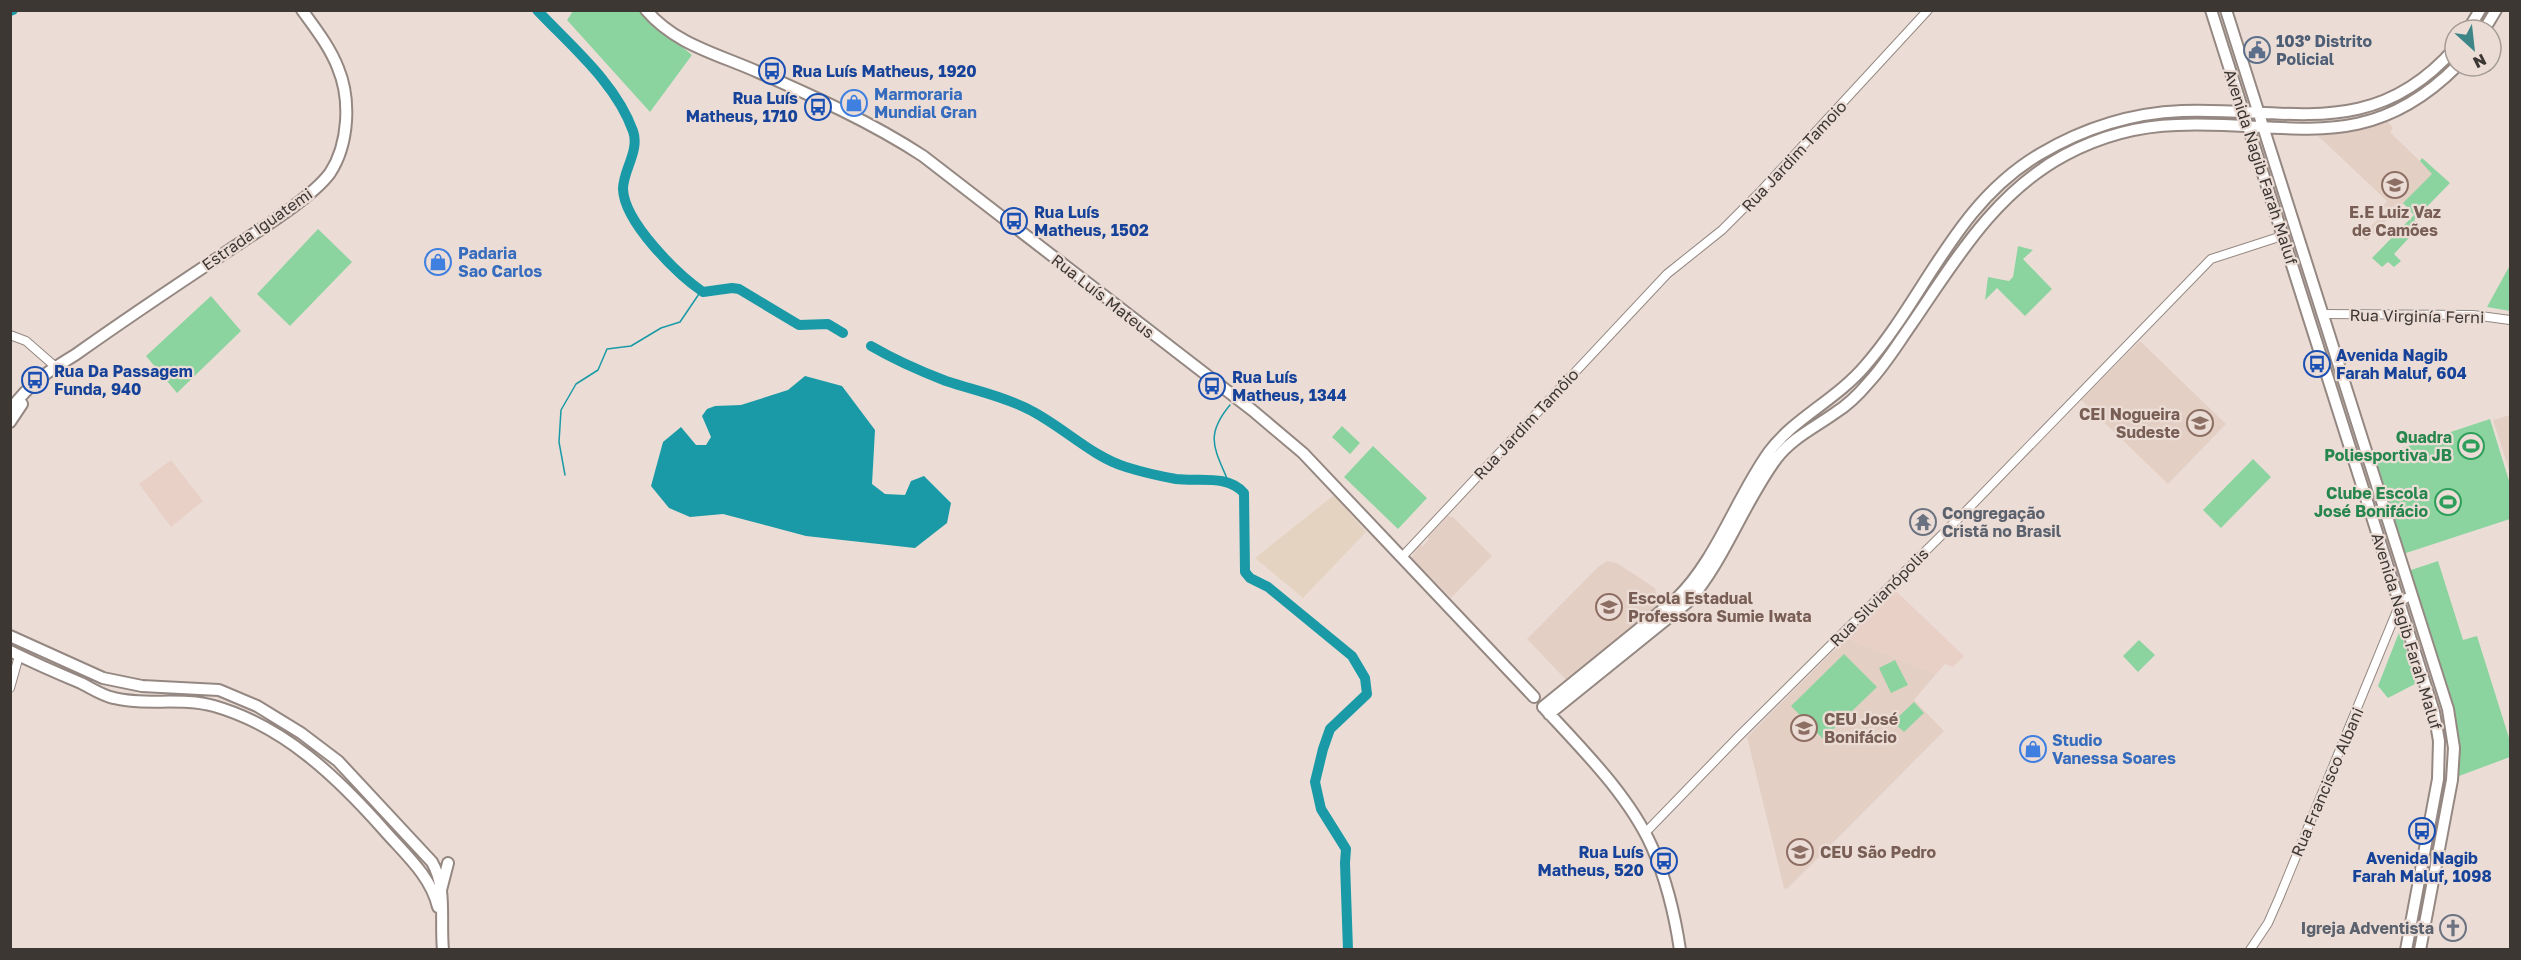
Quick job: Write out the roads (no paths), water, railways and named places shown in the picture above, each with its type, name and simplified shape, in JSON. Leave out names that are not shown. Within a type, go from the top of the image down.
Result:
[{"type":"main road","name":"Estrada Iguatemi","points":[[59,366],[262,228],[318,185],[330,172],[343,142],[346,117],[343,81],[329,50],[302,10]]},
{"type":"main road","name":"Rua Luís Mateus","points":[[646,10],[670,34],[870,123],[923,156],[1289,440],[1507,666],[1604,773],[1645,833],[1660,869],[1680,950]]},
{"type":"main road","name":"Avenida Nagib Farah Maluf","points":[[2211,10],[2434,712],[2438,734],[2438,779],[2406,950]]},
{"type":"main road","name":"Avenida Nagib Farah Maluf","points":[[2226,10],[2447,706],[2454,748],[2452,780],[2420,950]]},
{"type":"main road","points":[[1546,711],[1683,592],[1701,570],[1731,513],[1770,451],[1787,432],[1831,399],[1868,362],[1960,227],[1983,199],[2031,160],[2081,133],[2114,120],[2147,114],[2192,111],[2317,116],[2355,110],[2392,97],[2429,73],[2443,60]]},
{"type":"main road","points":[[1546,711],[1689,601],[1706,579],[1777,458],[1792,441],[1848,403],[1883,365],[1978,229],[1994,210],[2047,166],[2095,142],[2125,132],[2158,126],[2211,125],[2263,129],[2334,129],[2369,121],[2394,112],[2430,90],[2444,78]]},
{"type":"main road","points":[[2329,115],[2328,123],[2334,129]]},
{"type":"main road","points":[[2317,116],[2323,121],[2320,129]]},
{"type":"main road","points":[[2081,133],[2089,135],[2095,142]]},
{"type":"main road","points":[[1983,199],[1994,210]]},
{"type":"main road","points":[[2282,236],[2290,234],[2298,239]]},
{"type":"main road","points":[[2303,298],[2315,311],[2323,314]]},
{"type":"main road","points":[[10,410],[29,387],[59,366]]},
{"type":"main road","points":[[10,422],[22,404],[59,366]]},
{"type":"main road","points":[[1831,399],[1835,413]]},
{"type":"main road","points":[[2386,560],[2402,560]]},
{"type":"main road","points":[[2391,575],[2402,560]]},
{"type":"main road","points":[[10,636],[103,678],[142,686],[219,690],[257,706],[301,733],[338,761],[432,861],[441,890],[443,908],[441,916]]},
{"type":"main road","points":[[15,654],[114,698],[213,706],[275,734],[295,740],[301,733]]},
{"type":"main road","points":[[114,698],[124,692],[165,687]]},
{"type":"main road","points":[[275,734],[312,758],[345,786],[417,868],[433,891],[441,916],[443,950]]},
{"type":"main road","points":[[312,758],[312,751],[321,748]]},
{"type":"main road","points":[[2427,841],[2429,851],[2439,853]]},
{"type":"main road","points":[[441,890],[448,863]]},
{"type":"main road","points":[[417,868],[426,873],[437,872]]},
{"type":"street","name":"Rua Jardim Tamoio","points":[[1650,291],[1676,265],[1722,230],[1761,191],[1928,10]]},
{"type":"street","name":"Rua Silvianópolis","points":[[1645,833],[1738,737],[1968,509],[2211,259],[2282,236]]},
{"type":"street","name":"Rua Jardim Tamôio","points":[[1402,557],[1650,291]]},
{"type":"street","name":"Rua Virginía Ferni","points":[[2323,314],[2473,315],[2511,320]]},
{"type":"street","points":[[10,335],[27,341],[59,366]]},
{"type":"street","points":[[2400,609],[2404,598],[2413,596]]},
{"type":"street","name":"Rua Francisco Albani","points":[[2250,948],[2268,923],[2277,905],[2400,609]]},
{"type":"street","points":[[10,688],[15,654]]},
{"type":"water","points":[[805,376],[842,386],[875,430],[872,484],[885,494],[905,495],[911,481],[924,476],[951,503],[947,523],[915,548],[806,536],[723,514],[690,517],[669,508],[651,486],[663,442],[681,427],[696,445],[706,445],[711,437],[702,416],[707,409],[715,406],[741,405],[788,390]]},
{"type":"waterway","points":[[537,10],[604,81],[625,113],[635,138],[623,189],[626,202],[642,231],[667,260],[703,292],[739,289],[799,325],[828,324],[843,333]]},
{"type":"waterway","points":[[565,475],[559,442],[561,410],[576,384],[598,370],[607,349],[631,346],[661,328],[680,322],[701,291]]},
{"type":"waterway","points":[[871,346],[898,361],[936,377],[1018,404],[1113,462],[1138,471],[1176,479],[1221,481],[1237,487],[1244,493],[1245,572],[1250,578],[1268,587],[1352,656],[1365,678],[1367,694],[1330,729],[1315,782],[1321,809],[1346,849],[1348,950]]},
{"type":"waterway","points":[[1228,481],[1214,443],[1217,425],[1230,405]]},
{"type":"place","name":"103º Distrito Policial","points":[[2257,50]]},
{"type":"place","name":"Rua Luís Matheus, 1920","points":[[772,71]]},
{"type":"place","name":"Marmoraria Mundial Gran","points":[[854,103]]},
{"type":"place","name":"Rua Luís Matheus, 1710","points":[[818,107]]},
{"type":"place","name":"E.E Luiz Vaz de Camões","points":[[2395,185]]},
{"type":"place","name":"Rua Luís Matheus, 1502","points":[[1014,221]]},
{"type":"place","name":"Padaria Sao Carlos","points":[[438,262]]},
{"type":"place","name":"Avenida Nagib Farah Maluf, 604","points":[[2317,364]]},
{"type":"place","name":"Rua Da Passagem Funda, 940","points":[[35,380]]},
{"type":"place","name":"Rua Luís Matheus, 1344","points":[[1212,386]]},
{"type":"place","name":"CEI Nogueira Sudeste","points":[[2200,423]]},
{"type":"place","name":"Quadra Poliesportiva JB","points":[[2471,446]]},
{"type":"place","name":"Clube Escola José Bonifácio","points":[[2448,502]]},
{"type":"place","name":"Congregação Cristã no Brasil","points":[[1923,522]]},
{"type":"place","name":"Escola Estadual Professora Sumie Iwata","points":[[1609,607]]},
{"type":"place","name":"CEU José Bonifácio","points":[[1804,728]]},
{"type":"place","name":"Studio Vanessa Soares","points":[[2033,749]]},
{"type":"place","name":"Avenida Nagib Farah Maluf, 1098","points":[[2422,831]]},
{"type":"place","name":"CEU São Pedro","points":[[1800,852]]},
{"type":"place","name":"Rua Luís Matheus, 520","points":[[1664,861]]},
{"type":"place","name":"Igreja Adventista","points":[[2453,928]]}]
